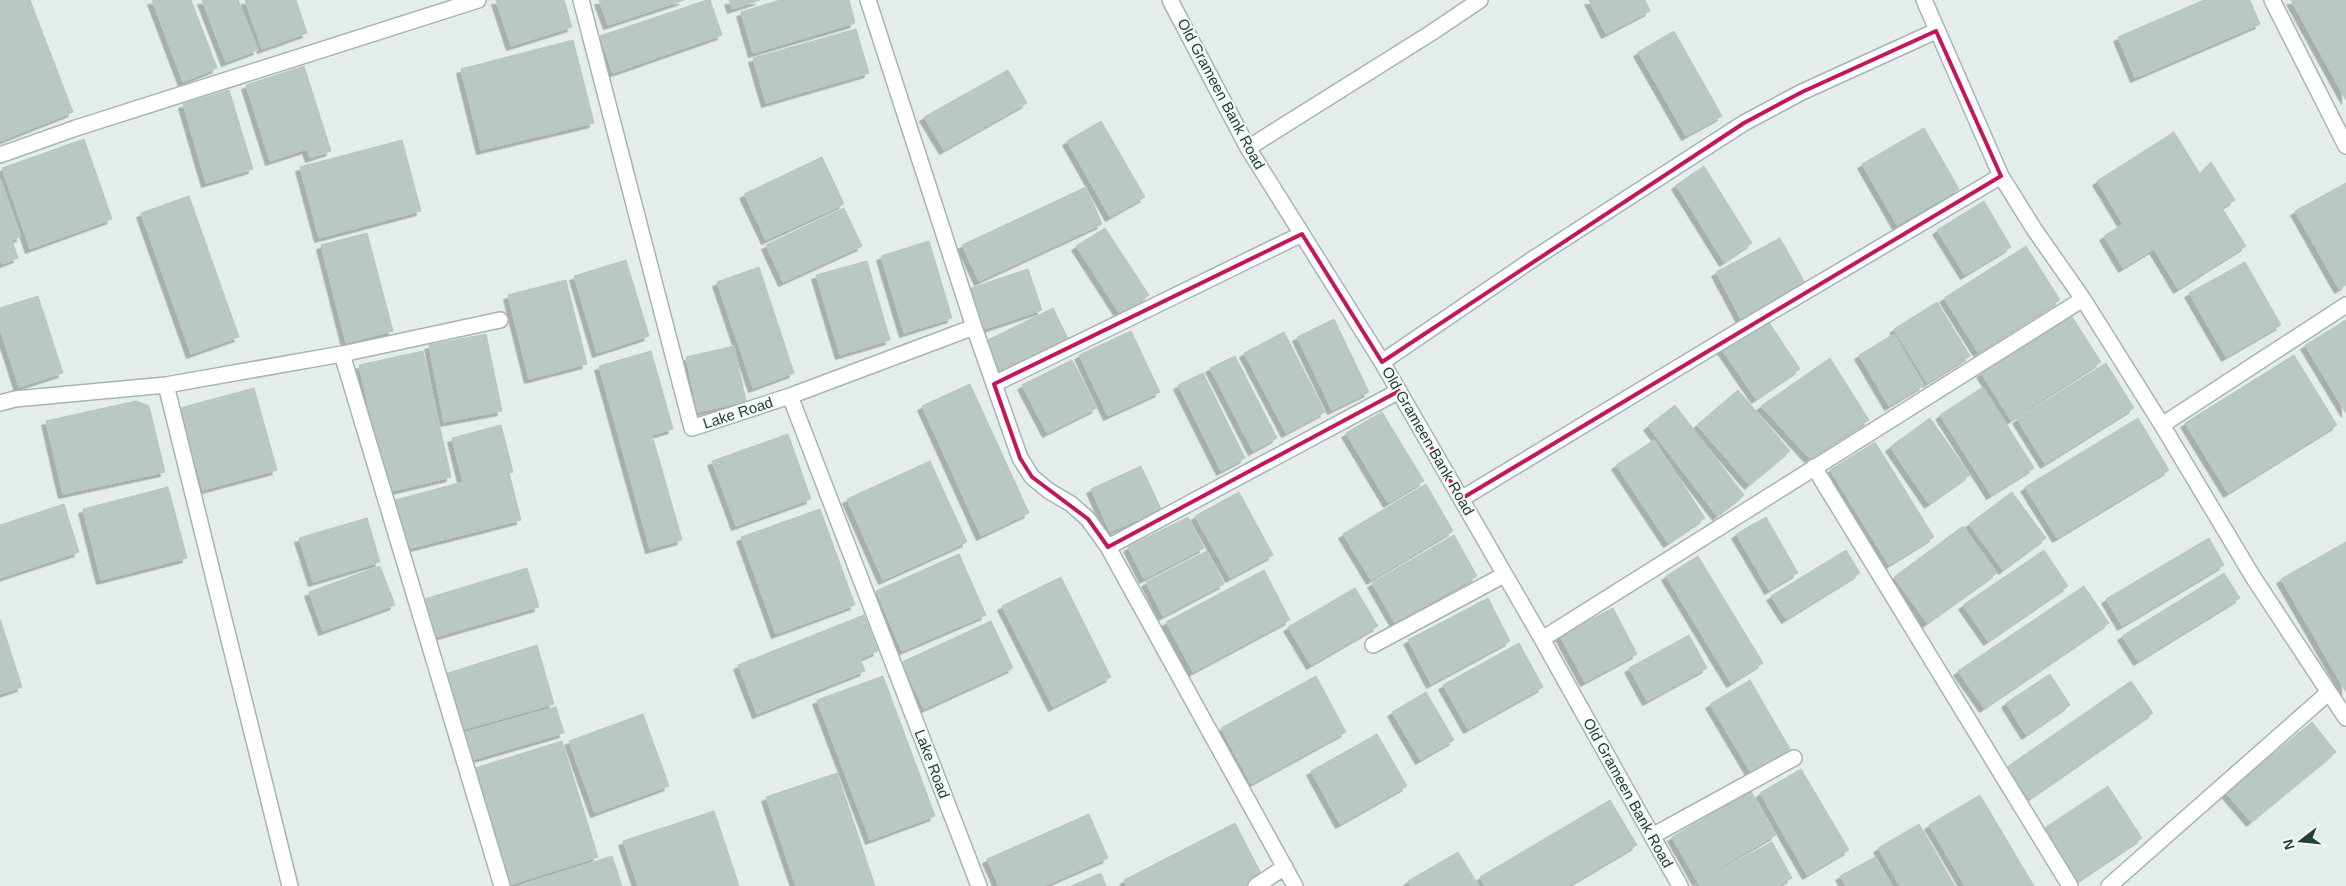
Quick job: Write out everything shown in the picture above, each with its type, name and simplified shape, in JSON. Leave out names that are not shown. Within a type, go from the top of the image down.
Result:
[{"type":"street","points":[[0,155],[76,128],[478,0]]},
{"type":"street","name":"Lake Road","points":[[581,0],[692,428],[790,396],[979,886]]},
{"type":"street","points":[[868,0],[974,327],[1020,458],[1032,477],[1082,514],[1108,547],[1295,886]]},
{"type":"street","name":"Old Grameen Bank Road","points":[[1170,0],[1248,148],[1399,391],[1460,500],[1542,638],[1680,886]]},
{"type":"street","points":[[1248,148],[1480,0]]},
{"type":"street","points":[[1924,0],[2001,176],[2034,229],[2083,299],[2162,425],[2253,577],[2346,718]]},
{"type":"street","points":[[2272,0],[2346,146]]},
{"type":"street","points":[[1382,362],[1536,257],[1744,123],[1802,92],[1936,30]]},
{"type":"street","points":[[1460,500],[1736,332],[2001,176]]},
{"type":"street","points":[[994,384],[1302,234]]},
{"type":"street","points":[[1542,638],[2083,299]]},
{"type":"street","points":[[2162,425],[2346,305]]},
{"type":"street","points":[[0,403],[15,399],[166,385],[342,354],[500,320]]},
{"type":"street","points":[[790,396],[974,327]]},
{"type":"street","points":[[342,354],[502,886]]},
{"type":"street","points":[[166,385],[290,886]]},
{"type":"street","points":[[1108,547],[1399,391]]},
{"type":"street","points":[[1814,467],[2070,886]]},
{"type":"street","points":[[1372,645],[1504,575]]},
{"type":"street","points":[[2109,886],[2328,693]]},
{"type":"street","points":[[1652,836],[1794,758]]},
{"type":"street","points":[[1256,886],[1284,867]]},
{"type":"highlighted area","points":[[1936,31],[2001,176],[1461,499],[1399,391],[1108,547],[1088,519],[1032,477],[1020,458],[994,384],[1302,234],[1382,362],[1744,123],[1802,92]]},
{"type":"building","points":[[0,0],[30,0],[73,112],[0,141]]},
{"type":"building","points":[[152,0],[191,0],[217,68],[183,82]]},
{"type":"building","points":[[202,0],[238,0],[258,50],[226,62]]},
{"type":"building","points":[[245,0],[296,0],[307,33],[262,49]]},
{"type":"building","points":[[496,0],[564,0],[572,27],[511,46]]},
{"type":"building","points":[[599,0],[684,0],[608,25]]},
{"type":"building","points":[[710,0],[722,35],[613,73],[600,36]]},
{"type":"building","points":[[729,0],[760,0],[732,9]]},
{"type":"building","points":[[780,0],[849,0],[855,23],[753,53],[741,12]]},
{"type":"building","points":[[1589,0],[1645,0],[1650,11],[1606,34]]},
{"type":"building","points":[[2204,0],[2250,0],[2260,24],[2135,78],[2118,37]]},
{"type":"building","points":[[2291,0],[2346,0],[2346,100]]},
{"type":"building","points":[[856,29],[869,73],[766,103],[753,58]]},
{"type":"building","points":[[1674,31],[1722,116],[1686,136],[1638,52]]},
{"type":"building","points":[[573,40],[594,123],[481,150],[461,69]]},
{"type":"building","points":[[304,66],[331,151],[310,158],[307,149],[270,161],[246,85]]},
{"type":"building","points":[[1008,70],[1027,103],[944,150],[924,117]]},
{"type":"building","points":[[229,90],[253,169],[206,183],[183,104]]},
{"type":"building","points":[[1101,121],[1145,197],[1110,217],[1067,141]]},
{"type":"building","points":[[1924,128],[1959,189],[1897,225],[1862,164]]},
{"type":"building","points":[[2174,132],[2200,174],[2211,162],[2235,200],[2222,208],[2246,246],[2178,289],[2154,249],[2123,268],[2104,236],[2123,224],[2097,181]]},
{"type":"building","points":[[84,139],[112,219],[30,249],[2,168]]},
{"type":"building","points":[[402,140],[421,211],[319,238],[300,167]]},
{"type":"building","points":[[822,157],[844,204],[766,240],[744,194]]},
{"type":"building","points":[[1704,166],[1752,243],[1724,262],[1676,185]]},
{"type":"building","points":[[0,178],[21,237],[12,240],[18,258],[2,264],[0,258]]},
{"type":"building","points":[[2346,183],[2346,285],[2339,289],[2295,211]]},
{"type":"building","points":[[1086,187],[1102,224],[979,281],[962,245]]},
{"type":"building","points":[[189,196],[239,337],[191,354],[141,213]]},
{"type":"building","points":[[1984,201],[2011,247],[1965,275],[1937,230]]},
{"type":"building","points":[[844,208],[862,246],[783,282],[766,245]]},
{"type":"building","points":[[1105,228],[1149,295],[1120,314],[1076,246]]},
{"type":"building","points":[[367,233],[393,331],[346,343],[321,245]]},
{"type":"building","points":[[1780,238],[1805,283],[1741,319],[1716,272]]},
{"type":"building","points":[[929,241],[952,318],[904,333],[881,256]]},
{"type":"building","points":[[2026,246],[2060,300],[1978,352],[1944,298]]},
{"type":"building","points":[[626,260],[649,336],[597,353],[574,276]]},
{"type":"building","points":[[867,261],[890,340],[840,355],[816,275]]},
{"type":"building","points":[[2245,262],[2281,325],[2226,357],[2189,293]]},
{"type":"building","points":[[759,267],[794,373],[753,388],[717,282]]},
{"type":"building","points":[[1028,269],[1042,310],[985,329],[971,288]]},
{"type":"building","points":[[566,280],[587,364],[529,379],[508,295]]},
{"type":"building","points":[[38,296],[63,373],[19,387],[0,329],[0,308]]},
{"type":"building","points":[[1937,302],[1970,356],[1927,383],[1894,329]]},
{"type":"building","points":[[1053,308],[1069,341],[1002,374],[986,341]]},
{"type":"building","points":[[2071,315],[2101,362],[2011,420],[1981,373]]},
{"type":"building","points":[[1766,318],[1800,369],[1756,399],[1721,348]]},
{"type":"building","points":[[1334,319],[1369,392],[1332,410],[1297,337]]},
{"type":"building","points":[[2346,320],[2346,413],[2305,345]]},
{"type":"building","points":[[1131,331],[1160,392],[1108,416],[1079,355]]},
{"type":"building","points":[[1284,332],[1325,412],[1286,433],[1244,353]]},
{"type":"building","points":[[486,334],[502,411],[444,422],[429,345]]},
{"type":"building","points":[[1894,334],[1924,385],[1889,406],[1859,355]]},
{"type":"building","points":[[734,346],[746,401],[698,412],[686,357]]},
{"type":"building","points":[[423,351],[451,477],[388,492],[359,365]]},
{"type":"building","points":[[651,351],[673,429],[652,435],[682,540],[650,549],[599,366]]},
{"type":"building","points":[[2294,355],[2337,425],[2228,493],[2185,423]]},
{"type":"building","points":[[1235,356],[1277,438],[1253,451],[1210,368]]},
{"type":"building","points":[[1830,358],[1869,420],[1809,458],[1761,406]]},
{"type":"building","points":[[1072,360],[1097,408],[1047,433],[1022,385]]},
{"type":"building","points":[[2106,363],[2134,408],[2045,464],[2017,419]]},
{"type":"building","points":[[1203,373],[1245,458],[1221,471],[1178,385]]},
{"type":"building","points":[[970,384],[1029,513],[981,536],[922,406]]},
{"type":"building","points":[[1983,387],[2034,468],[1991,495],[1940,415]]},
{"type":"building","points":[[254,388],[277,470],[203,490],[180,408]]},
{"type":"building","points":[[1738,390],[1790,451],[1749,485],[1697,425]]},
{"type":"building","points":[[136,401],[149,406],[165,472],[63,494],[46,421]]},
{"type":"building","points":[[1675,405],[1744,495],[1717,516],[1648,426]]},
{"type":"building","points":[[1382,412],[1424,481],[1388,503],[1346,433]]},
{"type":"building","points":[[1930,418],[1970,475],[1929,504],[1890,447]]},
{"type":"building","points":[[2138,418],[2169,470],[2057,538],[2025,487]]},
{"type":"building","points":[[501,425],[513,472],[509,473],[521,520],[407,549],[395,500],[463,482],[452,438]]},
{"type":"building","points":[[788,434],[811,499],[736,526],[712,461]]},
{"type":"building","points":[[1654,440],[1705,518],[1668,543],[1616,465]]},
{"type":"building","points":[[1875,442],[1934,537],[1889,565],[1830,470]]},
{"type":"building","points":[[930,461],[967,542],[883,580],[847,499]]},
{"type":"building","points":[[1141,466],[1161,509],[1110,532],[1091,489]]},
{"type":"building","points":[[1426,484],[1453,531],[1371,580],[1343,534]]},
{"type":"building","points":[[168,487],[187,558],[101,580],[83,509]]},
{"type":"building","points":[[1239,492],[1273,555],[1230,578],[1195,516]]},
{"type":"building","points":[[2012,492],[2046,538],[2003,570],[1969,524]]},
{"type":"building","points":[[64,504],[79,552],[0,578],[0,525]]},
{"type":"building","points":[[820,509],[855,605],[776,634],[741,537]]},
{"type":"building","points":[[1188,517],[1204,548],[1144,579],[1128,547]]},
{"type":"building","points":[[1766,517],[1798,573],[1769,590],[1736,534]]},
{"type":"building","points":[[367,518],[380,562],[313,582],[299,538]]},
{"type":"building","points":[[1963,526],[1997,573],[1927,623],[1894,577]]},
{"type":"building","points":[[1454,535],[1477,576],[1395,623],[1372,583]]},
{"type":"building","points":[[2209,538],[2224,565],[2122,626],[2106,599]]},
{"type":"building","points":[[2346,542],[2346,692],[2281,579]]},
{"type":"building","points":[[1846,550],[1860,573],[1786,619],[1771,596]]},
{"type":"building","points":[[2044,550],[2068,586],[1988,641],[1963,605]]},
{"type":"building","points":[[1207,551],[1224,584],[1163,616],[1146,582]]},
{"type":"building","points":[[959,554],[986,615],[902,651],[876,591]]},
{"type":"building","points":[[1698,556],[1763,663],[1731,683],[1666,576]]},
{"type":"building","points":[[380,566],[395,605],[323,631],[309,592]]},
{"type":"building","points":[[527,568],[539,607],[432,638],[421,600]]},
{"type":"building","points":[[1264,570],[1290,620],[1193,672],[1166,622]]},
{"type":"building","points":[[2224,573],[2240,598],[2138,661],[2122,636]]},
{"type":"building","points":[[1061,577],[1111,677],[1053,707],[1002,606]]},
{"type":"building","points":[[2084,586],[2109,623],[1984,708],[1958,671]]},
{"type":"building","points":[[1355,588],[1378,626],[1311,665],[1288,627]]},
{"type":"building","points":[[1488,598],[1510,641],[1431,684],[1408,640]]},
{"type":"building","points":[[1613,608],[1637,654],[1585,682],[1560,636]]},
{"type":"building","points":[[864,615],[878,651],[860,659],[865,671],[757,714],[738,665]]},
{"type":"building","points":[[0,619],[22,687],[0,694]]},
{"type":"building","points":[[991,621],[1013,668],[924,709],[902,662]]},
{"type":"building","points":[[1689,635],[1707,668],[1647,701],[1629,668]]},
{"type":"building","points":[[1519,643],[1543,687],[1468,729],[1443,685]]},
{"type":"building","points":[[537,645],[554,704],[461,730],[445,674]]},
{"type":"building","points":[[2050,674],[2070,705],[2026,735],[2006,703]]},
{"type":"building","points":[[883,676],[935,816],[870,840],[817,700]]},
{"type":"building","points":[[1316,676],[1346,732],[1251,784],[1221,728]]},
{"type":"building","points":[[1750,680],[1790,749],[1751,773],[1710,704]]},
{"type":"building","points":[[2131,681],[2153,713],[2029,799],[2007,767]]},
{"type":"building","points":[[1426,692],[1454,740],[1420,760],[1392,712]]},
{"type":"building","points":[[556,707],[564,733],[468,761],[460,734]]},
{"type":"building","points":[[643,714],[669,786],[595,813],[569,741]]},
{"type":"building","points":[[2312,722],[2336,752],[2251,822],[2226,793]]},
{"type":"building","points":[[1377,734],[1407,786],[1340,824],[1311,771]]},
{"type":"building","points":[[562,741],[598,857],[509,885],[472,769]]},
{"type":"building","points":[[1801,769],[1849,850],[1807,875],[1760,793]]},
{"type":"building","points":[[837,773],[875,886],[796,886],[766,797]]},
{"type":"building","points":[[2108,786],[2142,838],[2075,883],[2040,831]]},
{"type":"building","points":[[1751,791],[1776,835],[1697,881],[1672,837]]},
{"type":"building","points":[[1980,795],[2034,886],[1965,886],[1929,825]]},
{"type":"building","points":[[1610,800],[1637,845],[1568,886],[1485,886],[1480,877]]},
{"type":"building","points":[[714,811],[739,886],[638,886],[623,841]]},
{"type":"building","points":[[1089,814],[1108,858],[1044,886],[999,886],[987,859]]},
{"type":"building","points":[[1235,823],[1263,877],[1247,886],[1127,886],[1124,880]]},
{"type":"building","points":[[1919,824],[1955,886],[1900,886],[1878,848]]},
{"type":"building","points":[[1772,842],[1792,878],[1777,886],[1700,886],[1698,882]]},
{"type":"building","points":[[1458,852],[1479,886],[1411,886],[1408,881]]},
{"type":"building","points":[[612,856],[622,886],[519,886]]},
{"type":"building","points":[[1875,857],[1892,886],[1846,886],[1840,876]]},
{"type":"building","points":[[1101,873],[1106,886],[1071,886]]}]
